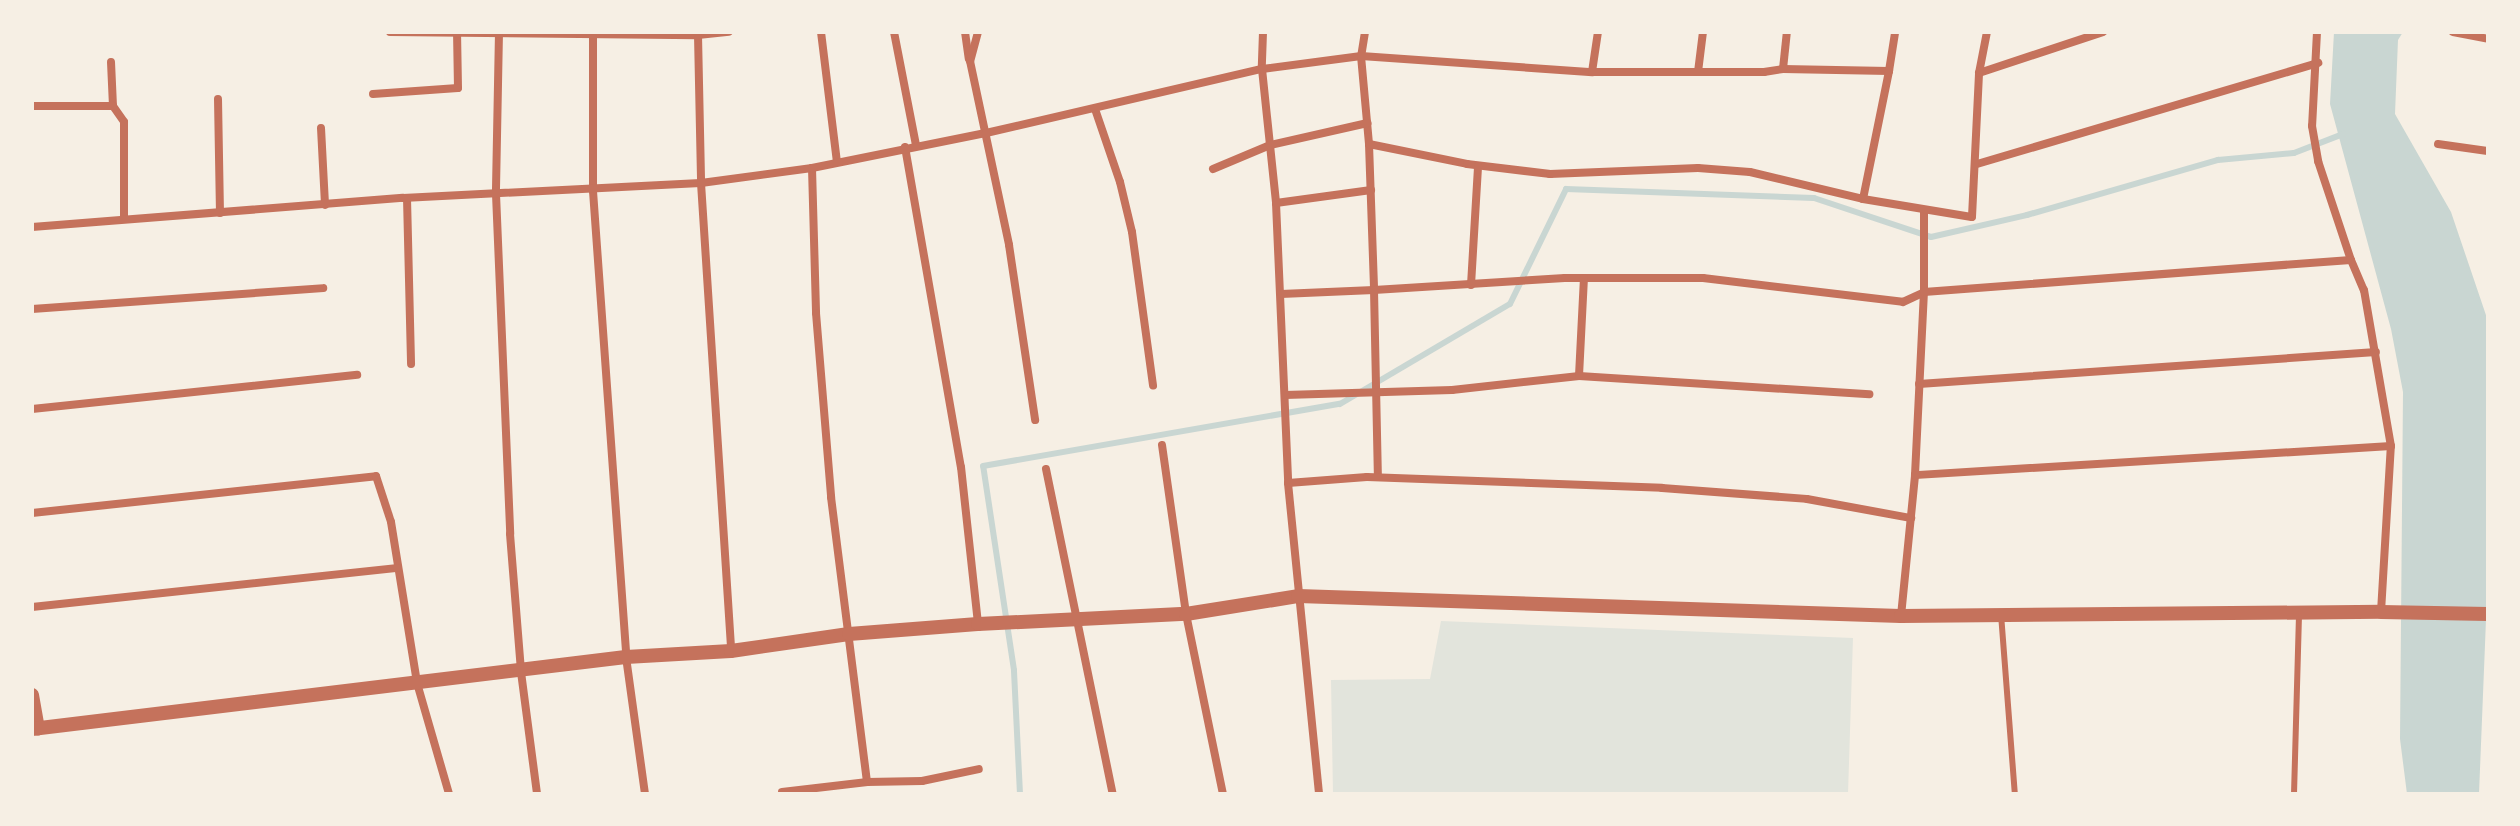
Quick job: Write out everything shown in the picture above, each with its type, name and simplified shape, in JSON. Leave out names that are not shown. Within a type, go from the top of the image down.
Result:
[{"type":"street","points":[[390,32],[729,32]]},
{"type":"street","points":[[821,32],[837,162]]},
{"type":"street","points":[[894,32],[916,145]]},
{"type":"street","points":[[965,32],[1009,245],[1035,420]]},
{"type":"street","points":[[970,61],[978,32]]},
{"type":"street","points":[[1263,32],[1262,69],[1276,203],[1288,483],[1319,794]]},
{"type":"street","points":[[1365,32],[1361,56],[1371,190],[1378,477]]},
{"type":"street","points":[[1592,72],[1598,32]]},
{"type":"street","points":[[1698,72],[1703,32]]},
{"type":"street","points":[[1783,69],[1787,32]]},
{"type":"street","points":[[1863,199],[1895,32]]},
{"type":"street","points":[[1369,144],[1478,166],[1550,174],[1698,168],[1750,172],[1863,199],[1972,217],[1977,164],[1979,73],[1987,32]]},
{"type":"street","points":[[1979,73],[2103,32]]},
{"type":"street","points":[[2317,32],[2318,63],[2312,126],[2318,161],[2364,290],[2391,446],[2388,612]]},
{"type":"street","points":[[2453,32],[2488,39]]},
{"type":"street","points":[[373,94],[458,88],[457,33]]},
{"type":"street","points":[[499,33],[496,194],[510,534],[521,672],[537,794]]},
{"type":"street","points":[[593,33],[593,191],[626,657],[645,794]]},
{"type":"street","points":[[700,34],[701,183],[731,651]]},
{"type":"street","points":[[32,227],[124,217],[220,213],[407,198],[593,191],[701,183],[812,168],[986,133],[1262,69],[1361,56],[1592,72],[1889,71]]},
{"type":"street","points":[[111,62],[113,106],[124,122],[124,217]]},
{"type":"street","points":[[1977,164],[2318,63]]},
{"type":"street","points":[[218,99],[220,213]]},
{"type":"street","points":[[32,106],[113,106]]},
{"type":"street","points":[[1095,109],[1120,182],[1132,232],[1153,386]]},
{"type":"street","points":[[1213,169],[1270,145],[1368,123]]},
{"type":"street","points":[[321,128],[325,205]]},
{"type":"street","points":[[2438,144],[2488,151]]},
{"type":"street","points":[[905,147],[964,484],[978,624]]},
{"type":"street","points":[[1471,285],[1478,166]]},
{"type":"street","points":[[812,168],[816,313],[831,497],[867,782]]},
{"type":"street","points":[[1276,203],[1371,190]]},
{"type":"street","points":[[407,198],[411,364]]},
{"type":"street","points":[[1901,616],[1915,475],[1924,292],[1924,211]]},
{"type":"street","points":[[1281,294],[1584,278],[1750,281],[1903,302],[1924,292],[2351,260]]},
{"type":"street","points":[[1579,376],[1584,278]]},
{"type":"street","points":[[32,309],[323,288]]},
{"type":"street","points":[[1919,384],[2376,352]]},
{"type":"street","points":[[32,409],[357,375]]},
{"type":"street","points":[[1285,395],[1452,390],[1579,376],[1869,394]]},
{"type":"street","points":[[1162,445],[1186,614],[1223,794]]},
{"type":"street","points":[[1915,475],[2391,446]]},
{"type":"street","points":[[1046,469],[1113,794]]},
{"type":"street","points":[[32,513],[376,476],[391,522],[417,683],[449,794]]},
{"type":"street","points":[[1288,483],[1378,477],[1662,488],[1807,499],[1911,518]]},
{"type":"street","points":[[32,607],[398,568]]},
{"type":"street","points":[[32,695],[35,729],[626,657],[731,651],[849,634],[978,624],[1186,614],[1298,596],[1901,616],[2488,614]]},
{"type":"street","points":[[782,792],[867,782],[922,781],[979,769]]},
{"type":"lane","points":[[2001,614],[2015,794]]},
{"type":"lane","points":[[2294,794],[2299,614]]},
{"type":"shaded area","points":[[2334,32],[2403,32],[2398,40],[2395,114],[2451,212],[2488,321],[2488,570],[2479,794],[2407,794],[2400,739],[2403,392],[2391,329],[2330,104]]},
{"type":"shaded area","points":[[1441,621],[1853,638],[1848,794],[1333,794],[1331,680],[1430,679]]},
{"type":"waterway","points":[[1020,794],[1014,670],[983,466],[1340,404],[1510,304],[1566,189],[1814,198],[1931,237],[2027,215],[2218,160],[2294,153],[2343,134]]}]
